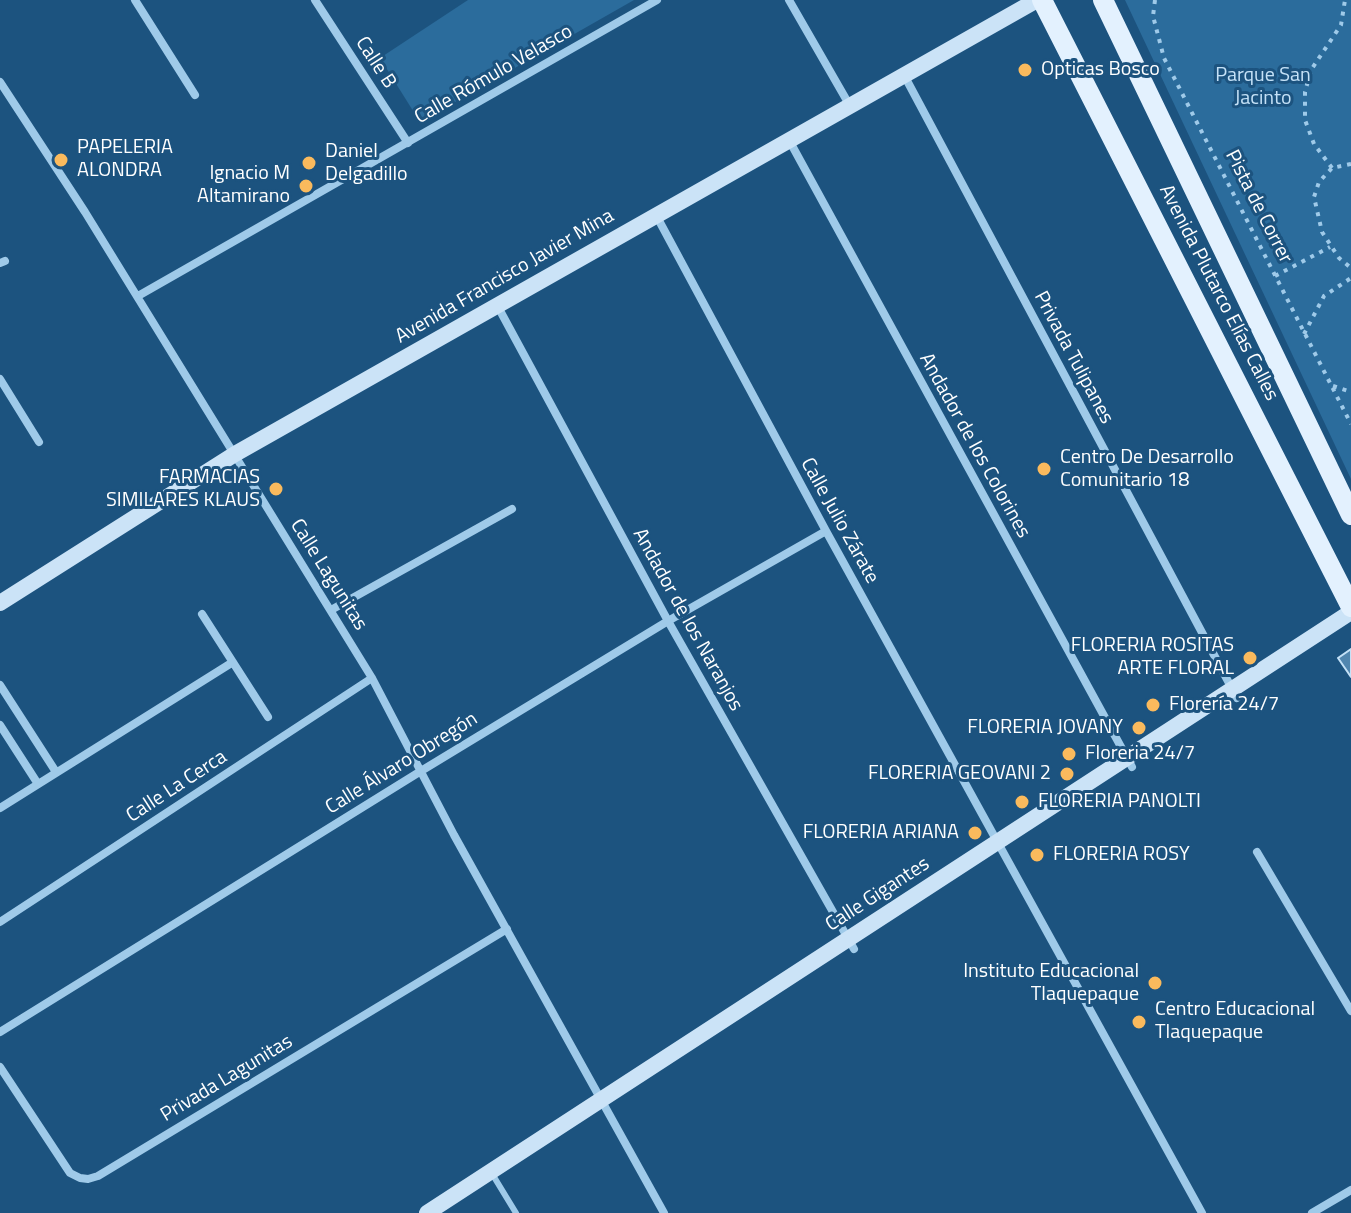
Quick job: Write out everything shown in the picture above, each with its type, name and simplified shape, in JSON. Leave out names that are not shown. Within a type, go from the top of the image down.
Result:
[{"type":"main road","name":"Avenida Francisco Javier Mina","points":[[0,603],[235,454],[1040,0]]},
{"type":"main road","name":"Avenida Plutarco Elías Calles","points":[[1040,0],[1351,610]]},
{"type":"main road","name":"Avenida Plutarco Elías Calles","points":[[1103,0],[1351,515]]},
{"type":"main road","name":"Calle Gigantes","points":[[427,1213],[851,943],[997,841],[1234,693],[1351,610]]},
{"type":"street","points":[[135,0],[195,95]]},
{"type":"street","name":"Calle B","points":[[315,0],[408,143]]},
{"type":"street","name":"Calle Rómulo Velasco","points":[[138,296],[657,0]]},
{"type":"street","points":[[789,0],[850,106]]},
{"type":"street","name":"Privada Tulipanes","points":[[904,75],[1234,693]]},
{"type":"street","name":"Calle Lagunitas","points":[[0,82],[138,296],[372,678],[600,1101],[664,1213]]},
{"type":"street","name":"Andador de los Colorines","points":[[789,140],[1128,762]]},
{"type":"street","name":"Calle Julio Zárate","points":[[656,215],[826,531],[1202,1213]]},
{"type":"street","name":"Andador de los Naranjos","points":[[497,304],[668,621],[851,943]]},
{"type":"street","points":[[0,379],[3,392],[39,442]]},
{"type":"street","points":[[331,610],[512,509]]},
{"type":"street","name":"Calle Álvaro Obregón","points":[[0,1032],[668,621],[826,531]]},
{"type":"street","points":[[202,614],[268,717]]},
{"type":"street","points":[[0,808],[233,662]]},
{"type":"street","name":"Calle La Cerca","points":[[0,922],[372,678]]},
{"type":"street","points":[[0,685],[56,772]]},
{"type":"street","points":[[0,725],[38,784]]},
{"type":"street","points":[[1257,852],[1351,1011]]},
{"type":"street","name":"Privada Lagunitas","points":[[0,1067],[70,1173],[88,1179],[98,1176],[507,929]]},
{"type":"street","points":[[1312,1213],[1351,1190]]},
{"type":"lane","points":[[491,1172],[516,1213]]},
{"type":"path","name":"Pista de Correr","points":[[1155,0],[1153,16],[1164,58],[1351,424]]},
{"type":"path","points":[[1332,168],[1314,144],[1305,120],[1305,92],[1311,70],[1341,25],[1345,0]]},
{"type":"path","points":[[1351,164],[1332,168],[1319,182],[1314,197],[1317,217],[1331,247],[1351,268]]},
{"type":"path","points":[[1275,276],[1331,247]]},
{"type":"path","points":[[1304,334],[1324,296],[1351,278]]},
{"type":"path","points":[[1331,385],[1351,392]]},
{"type":"green space","points":[[468,0],[634,0],[420,122],[380,58]]},
{"type":"green space","name":"Parque San Jacinto","points":[[1125,0],[1351,0],[1351,479]]},
{"type":"building","points":[[1351,649],[1351,677],[1338,658]]},
{"type":"place","name":"Opticas Bosco","points":[[1025,70]]},
{"type":"place","name":"PAPELERIA ALONDRA","points":[[61,160]]},
{"type":"place","name":"Daniel Delgadillo","points":[[309,163]]},
{"type":"place","name":"Ignacio M Altamirano","points":[[306,186]]},
{"type":"place","name":"Centro De Desarrollo Comunitario 18","points":[[1044,469]]},
{"type":"place","name":"FARMACIAS SIMILARES KLAUS","points":[[276,489]]},
{"type":"place","name":"FLORERIA ROSITAS ARTE FLORAL","points":[[1250,658]]},
{"type":"place","name":"Florería 24/7","points":[[1153,705]]},
{"type":"place","name":"FLORERIA JOVANY","points":[[1139,728]]},
{"type":"place","name":"Floreria 24/7","points":[[1069,754]]},
{"type":"place","name":"FLORERIA GEOVANI 2","points":[[1067,774]]},
{"type":"place","name":"FLORERIA PANOLTI","points":[[1022,802]]},
{"type":"place","name":"FLORERIA ARIANA","points":[[975,833]]},
{"type":"place","name":"FLORERIA ROSY","points":[[1037,855]]},
{"type":"place","name":"Instituto Educacional Tlaquepaque","points":[[1155,983]]},
{"type":"place","name":"Centro Educacional Tlaquepaque","points":[[1139,1022]]}]
